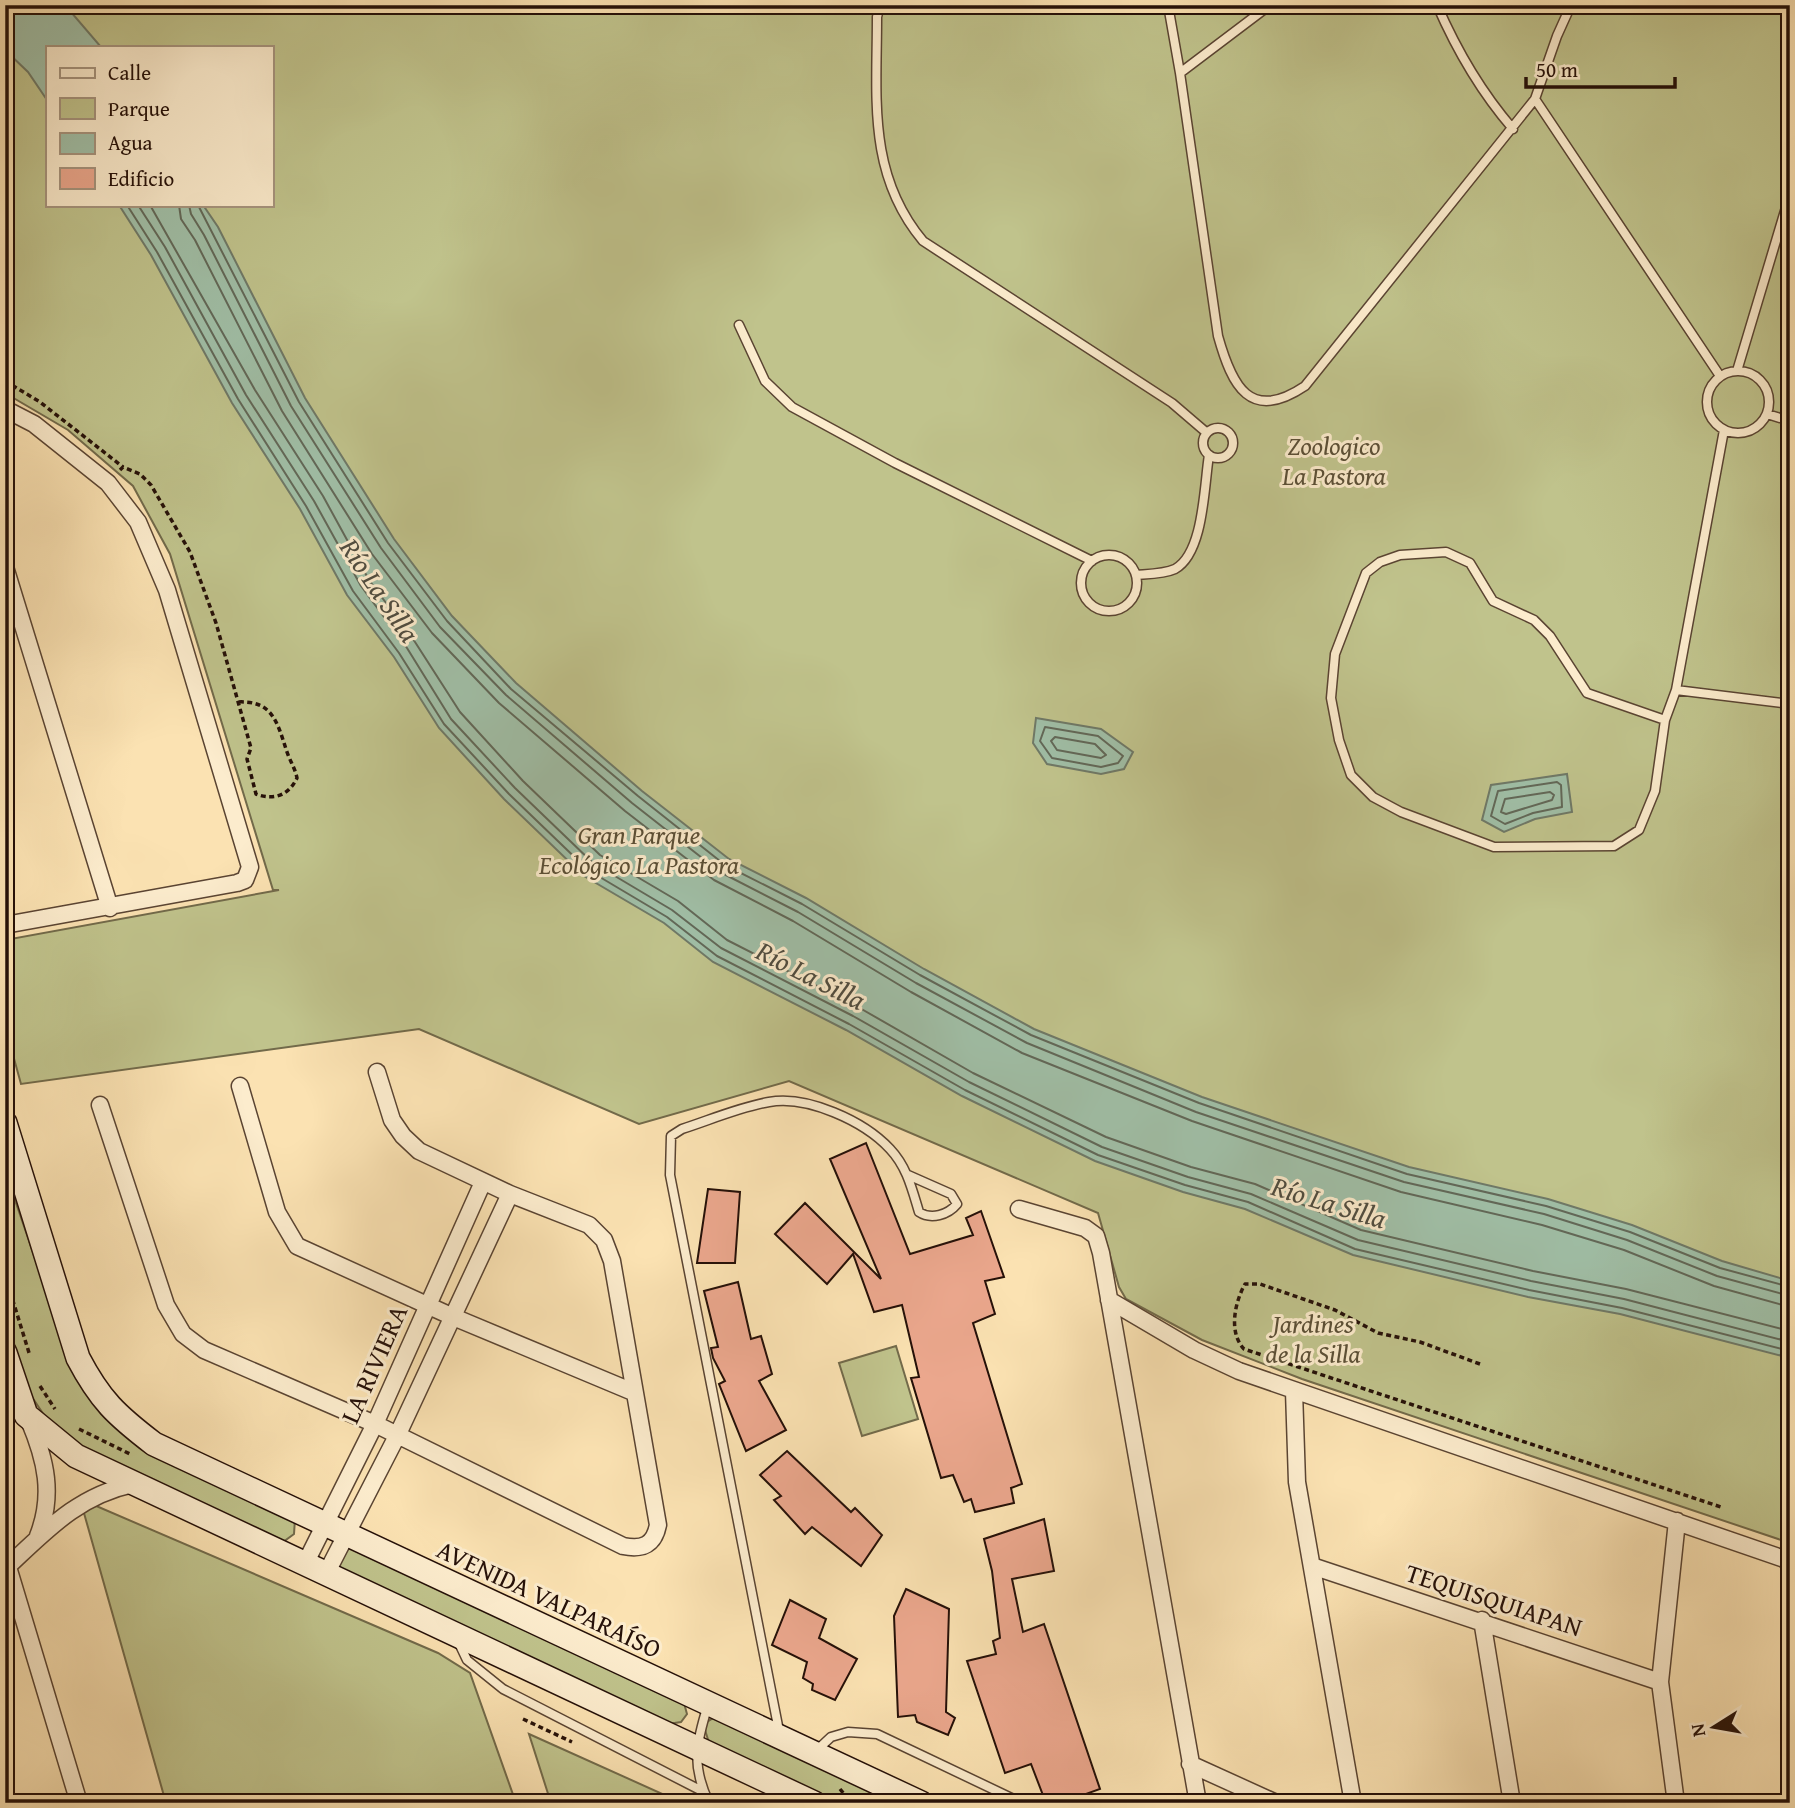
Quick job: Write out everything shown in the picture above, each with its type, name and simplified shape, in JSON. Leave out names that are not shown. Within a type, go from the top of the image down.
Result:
[{"type":"main road","name":"AVENIDA VALPARAÍSO","points":[[5,1123],[78,1358],[96,1393],[126,1423],[154,1444],[921,1803]]},
{"type":"main road","points":[[5,1353],[26,1415],[76,1456],[814,1803]]},
{"type":"street","points":[[5,409],[34,424],[108,483],[138,522],[167,590],[250,867],[249,875],[237,883],[5,925]]},
{"type":"street","points":[[5,566],[110,908]]},
{"type":"street","points":[[100,1105],[166,1305],[183,1334],[204,1350],[374,1424],[624,1546],[646,1546],[655,1539],[658,1525],[612,1261],[604,1240],[589,1225],[510,1194],[419,1151],[403,1136],[392,1119],[377,1072]]},
{"type":"street","points":[[240,1086],[277,1212],[297,1246],[428,1303],[451,1316],[633,1392]]},
{"type":"street","name":"LA RIVIERA","points":[[316,1569],[374,1424],[484,1182]]},
{"type":"street","name":"LA RIVIERA","points":[[316,1569],[334,1528],[397,1436],[510,1194]]},
{"type":"street","points":[[1019,1209],[1084,1228],[1096,1236],[1198,1803]]},
{"type":"street","points":[[1109,1300],[1194,1350],[1294,1391],[1790,1561]]},
{"type":"street","points":[[1294,1391],[1297,1482],[1353,1803]]},
{"type":"street","points":[[26,1415],[43,1454],[48,1489],[46,1516],[36,1542]]},
{"type":"street","points":[[79,1803],[6,1568],[86,1499],[107,1490],[133,1484]]},
{"type":"street","points":[[1676,1803],[1660,1682],[1677,1521]]},
{"type":"street","name":"TEQUISQUIAPAN","points":[[1312,1566],[1482,1620],[1660,1682]]},
{"type":"street","points":[[1482,1620],[1512,1803]]},
{"type":"street","points":[[1190,1764],[1276,1803]]},
{"type":"lane","points":[[880,5],[877,17],[878,146],[892,194],[905,219],[923,240],[1172,403],[1207,433]]},
{"type":"lane","points":[[1168,5],[1218,336],[1228,372],[1251,399],[1279,399],[1305,386],[1535,99],[1571,5]]},
{"type":"lane","points":[[1180,74],[1270,5]]},
{"type":"lane","points":[[1437,5],[1486,98],[1513,129]]},
{"type":"lane","points":[[1784,5],[1790,12]]},
{"type":"lane","points":[[1535,99],[1720,376]]},
{"type":"lane","points":[[1737,371],[1790,194]]},
{"type":"lane","points":[[739,325],[765,382],[792,407],[895,464],[1092,561]]},
{"type":"lane","points":[[1737,371],[1752,374],[1764,384],[1769,398],[1767,414],[1760,425],[1737,433],[1724,430],[1714,422],[1708,411],[1711,386],[1720,376],[1737,371]]},
{"type":"lane","points":[[1767,414],[1790,421]]},
{"type":"lane","points":[[1207,433],[1222,429],[1233,442],[1226,456],[1209,455]]},
{"type":"lane","points":[[1665,720],[1587,692],[1550,636],[1534,620],[1493,601],[1470,563],[1446,552],[1400,555],[1380,562],[1366,573],[1335,654],[1331,698],[1339,740],[1351,775],[1373,797],[1401,812],[1494,847],[1597,848],[1614,846],[1629,839],[1639,830],[1648,814],[1656,790],[1665,720],[1676,690],[1724,430]]},
{"type":"lane","points":[[1136,575],[1175,569],[1188,557],[1198,537],[1209,455],[1203,445],[1207,433]]},
{"type":"lane","points":[[1102,556],[1123,558],[1136,575],[1138,586],[1127,605],[1117,610],[1096,608],[1082,591],[1081,580],[1092,561],[1102,556]]},
{"type":"lane","points":[[1676,690],[1790,704]]},
{"type":"lane","points":[[780,1737],[670,1175],[671,1136],[682,1129],[768,1102],[804,1102],[851,1122],[890,1149],[908,1175],[919,1212],[935,1216],[952,1210],[957,1204],[951,1194],[908,1175]]},
{"type":"lane","points":[[455,1633],[459,1648],[467,1660],[503,1689],[704,1792]]},
{"type":"lane","points":[[708,1705],[695,1746],[704,1792],[709,1803]]},
{"type":"lane","points":[[812,1754],[831,1737],[862,1731],[877,1734],[1022,1803]]},
{"type":"path","points":[[5,357],[14,387]]},
{"type":"path","points":[[5,381],[63,419],[123,467],[140,474],[151,485],[190,552],[216,623],[237,702],[251,748],[247,759],[257,794],[267,798],[278,797],[292,789],[297,778],[273,716],[254,701],[237,702]]},
{"type":"path","points":[[108,483],[123,467]]},
{"type":"path","points":[[1480,1364],[1420,1342],[1367,1329],[1360,1321],[1335,1310],[1261,1284],[1244,1284],[1237,1298],[1236,1332],[1238,1342],[1244,1349],[1721,1507]]},
{"type":"green space","points":[[5,5],[1790,5],[1790,1543],[1302,1379],[1202,1340],[1126,1299],[1119,1287],[1098,1213],[789,1081],[639,1124],[419,1029],[21,1084],[5,1026],[5,940],[279,890],[273,890],[170,554],[133,486],[68,430],[5,393]]},
{"type":"green space","points":[[5,1171],[49,1299],[91,1396],[295,1519],[294,1534],[283,1542],[104,1458],[77,1444],[50,1424],[30,1394],[5,1315]]},
{"type":"green space","points":[[896,1346],[918,1419],[862,1436],[839,1363]]},
{"type":"green space","points":[[80,1499],[438,1653],[470,1673],[516,1803],[166,1803]]},
{"type":"green space","points":[[348,1543],[684,1703],[687,1714],[681,1722],[668,1724],[336,1567]]},
{"type":"green space","points":[[715,1717],[897,1803],[824,1803],[711,1749],[705,1730],[707,1722]]},
{"type":"green space","points":[[529,1734],[678,1801],[679,1803],[551,1803]]},
{"type":"water","points":[[5,5],[65,5],[100,46],[46,46],[46,99],[28,72],[5,50]]},
{"type":"water","name":"Río La Silla","points":[[120,206],[204,206],[218,227],[305,398],[394,539],[452,616],[516,683],[642,791],[729,859],[806,898],[924,969],[1034,1029],[1202,1097],[1409,1167],[1548,1199],[1632,1225],[1722,1261],[1790,1281],[1790,1358],[1620,1314],[1528,1297],[1353,1255],[1245,1209],[1183,1192],[1095,1161],[962,1096],[846,1030],[713,962],[664,923],[584,876],[504,799],[439,728],[394,657],[347,595],[300,509],[232,403],[151,255]]},
{"type":"water","points":[[1036,718],[1101,729],[1133,752],[1124,769],[1101,774],[1047,764],[1033,743]]},
{"type":"water","points":[[1567,774],[1572,812],[1535,819],[1504,832],[1482,820],[1491,785]]},
{"type":"building","points":[[866,1143],[910,1254],[973,1235],[966,1218],[981,1211],[1004,1277],[985,1281],[995,1314],[973,1323],[1022,1484],[1011,1488],[1014,1503],[975,1512],[971,1499],[964,1502],[953,1475],[941,1478],[911,1378],[919,1377],[902,1305],[874,1312],[853,1254],[827,1284],[775,1234],[805,1203],[881,1279],[830,1159]]},
{"type":"building","points":[[708,1189],[740,1192],[735,1263],[697,1263]]},
{"type":"building","points":[[738,1282],[751,1339],[761,1336],[772,1374],[759,1381],[786,1430],[746,1451],[719,1384],[725,1381],[713,1358],[711,1348],[718,1347],[704,1291]]},
{"type":"building","points":[[787,1451],[851,1512],[855,1508],[882,1535],[861,1566],[812,1527],[805,1534],[774,1500],[781,1496],[760,1475]]},
{"type":"building","points":[[1044,1519],[1054,1571],[1012,1579],[1023,1632],[1044,1624],[1100,1789],[1061,1803],[1046,1803],[1031,1764],[1005,1773],[967,1661],[996,1654],[993,1641],[1000,1638],[992,1571],[984,1539]]},
{"type":"building","points":[[906,1589],[949,1609],[946,1712],[955,1718],[948,1735],[917,1722],[915,1715],[898,1717],[894,1616]]},
{"type":"building","points":[[790,1600],[826,1619],[819,1638],[857,1659],[835,1700],[812,1690],[813,1684],[803,1678],[807,1662],[772,1645]]},
{"type":"park label","name":"Zoologico La Pastora","points":[[1334,461]]},
{"type":"park label","name":"Gran Parque Ecológico La Pastora","points":[[639,850]]},
{"type":"park label","name":"Jardines de la Silla","points":[[1313,1339]]}]
